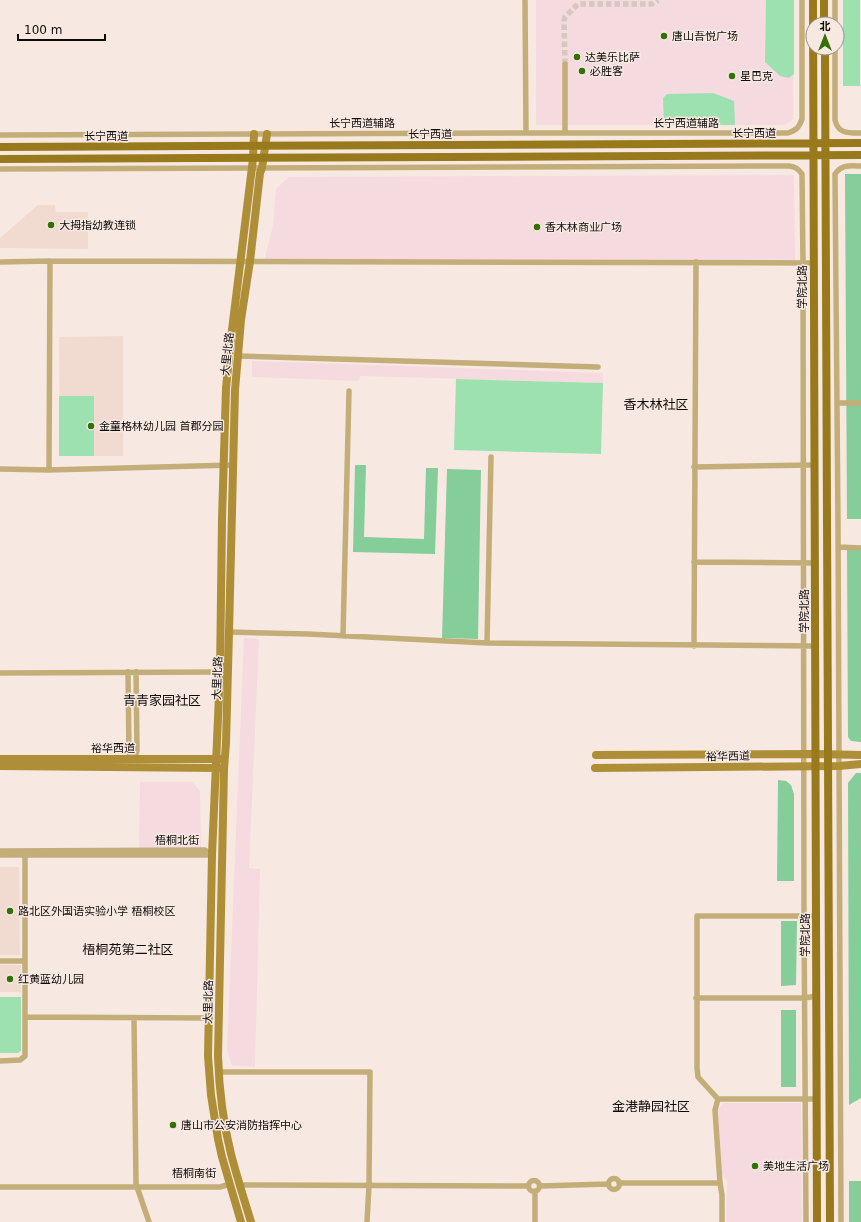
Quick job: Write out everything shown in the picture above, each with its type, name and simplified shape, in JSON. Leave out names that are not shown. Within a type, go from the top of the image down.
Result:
[{"type":"main road","name":"学院北路","points":[[813,0],[817,1222]]},
{"type":"main road","points":[[824,0],[824,16]]},
{"type":"main road","name":"学院北路","points":[[824,56],[826,143],[827,754],[830,1222]]},
{"type":"main road","name":"大里北路","points":[[241,1222],[222,1157],[211,1095],[208,1056],[212,855],[221,759],[229,632],[226,388],[253,159],[254,134]]},
{"type":"main road","name":"大里北路","points":[[221,759],[220,672],[222,519],[234,390],[260,173],[267,134]]},
{"type":"main road","name":"长宁西道","points":[[0,147],[861,143]]},
{"type":"main road","name":"长宁西道","points":[[0,159],[861,155]]},
{"type":"main road","points":[[814,465],[827,465]]},
{"type":"main road","name":"裕华西道","points":[[596,755],[861,755]]},
{"type":"main road","name":"裕华西道","points":[[0,759],[221,759]]},
{"type":"main road","name":"裕华西道","points":[[595,768],[839,766],[861,764]]},
{"type":"main road","name":"裕华西道","points":[[0,766],[220,768]]},
{"type":"main road","name":"大里北路","points":[[220,768],[219,1072],[226,1129],[231,1154],[251,1222]]},
{"type":"main road","points":[[816,996],[829,996]]},
{"type":"street","points":[[525,0],[526,133]]},
{"type":"street","name":"长宁西道辅路","points":[[0,135],[788,133],[795,131],[799,127],[802,119],[802,0]]},
{"type":"street","points":[[835,0],[835,16]]},
{"type":"street","points":[[835,56],[836,126],[841,131],[861,133]]},
{"type":"street","points":[[565,64],[565,133]]},
{"type":"street","points":[[0,169],[773,166],[795,167],[799,169],[802,174],[803,263],[803,766],[806,1222]]},
{"type":"street","points":[[841,1222],[838,465],[835,174],[842,166],[861,166]]},
{"type":"street","points":[[49,470],[50,261]]},
{"type":"street","points":[[0,262],[250,261],[813,263]]},
{"type":"street","points":[[694,646],[696,262]]},
{"type":"street","points":[[238,356],[598,367]]},
{"type":"street","points":[[343,636],[349,391]]},
{"type":"street","points":[[837,403],[861,403]]},
{"type":"street","points":[[487,643],[490,457]]},
{"type":"street","points":[[0,469],[49,470],[228,465]]},
{"type":"street","points":[[694,466],[814,465]]},
{"type":"street","points":[[827,465],[838,465]]},
{"type":"street","points":[[838,547],[861,548]]},
{"type":"street","points":[[694,562],[814,563]]},
{"type":"street","points":[[229,632],[487,643],[815,646]]},
{"type":"street","points":[[128,672],[129,753],[134,759],[137,751],[136,672]]},
{"type":"street","points":[[0,673],[220,672]]},
{"type":"street","name":"梧桐北街","points":[[0,851],[24,853],[212,855]]},
{"type":"street","points":[[0,1060],[20,1060],[25,1056],[24,853]]},
{"type":"street","name":"梧桐北街","points":[[0,855],[24,853]]},
{"type":"street","points":[[816,916],[697,916],[696,998],[698,1077],[718,1099],[816,1099]]},
{"type":"street","points":[[0,961],[24,961]]},
{"type":"street","points":[[829,996],[840,995]]},
{"type":"street","points":[[696,998],[805,998],[816,996]]},
{"type":"street","points":[[25,1017],[209,1018]]},
{"type":"street","points":[[134,1018],[136,1185],[149,1222]]},
{"type":"street","points":[[219,1072],[370,1072],[369,1186],[367,1222]]},
{"type":"street","points":[[718,1099],[715,1110],[722,1195],[722,1222]]},
{"type":"street","points":[[528,1186],[529,1182],[534,1180],[537,1181],[540,1186]]},
{"type":"street","points":[[540,1186],[608,1184],[614,1189],[618,1187],[619,1183],[720,1183]]},
{"type":"street","name":"梧桐南街","points":[[0,1184],[136,1185]]},
{"type":"street","name":"梧桐南街","points":[[0,1187],[230,1184]]},
{"type":"street","points":[[240,1185],[528,1186],[530,1189],[535,1191]]},
{"type":"street","points":[[535,1191],[538,1190],[540,1186]]},
{"type":"street","points":[[535,1191],[535,1222]]},
{"type":"shaded area","points":[[536,0],[794,0],[793,119],[785,125],[536,125]]},
{"type":"shaded area","points":[[794,175],[795,261],[264,262],[273,225],[276,189],[289,177]]},
{"type":"shaded area","name":"大拇指幼教连锁","points":[[38,205],[55,205],[56,212],[88,212],[88,249],[0,248],[0,238]]},
{"type":"shaded area","name":"金童格林幼儿园 首郡分园","points":[[123,336],[123,456],[60,456],[59,337]]},
{"type":"shaded area","points":[[252,361],[603,373],[603,383],[360,376],[359,381],[252,377]]},
{"type":"shaded area","points":[[244,638],[259,639],[249,868],[260,869],[255,1067],[232,1066],[227,1050]]},
{"type":"shaded area","points":[[140,782],[192,782],[200,791],[201,848],[139,848]]},
{"type":"shaded area","name":"路北区外国语实验小学 梧桐校区","points":[[0,867],[19,867],[20,955],[0,955]]},
{"type":"shaded area","name":"红黄蓝幼儿园","points":[[0,965],[21,965],[21,992],[0,992]]},
{"type":"shaded area","points":[[724,1103],[801,1103],[802,1222],[726,1222],[727,1182],[722,1173],[718,1109]]},
{"type":"green space","points":[[766,0],[794,0],[794,74],[789,78],[780,76],[765,62]]},
{"type":"green space","points":[[843,0],[860,0],[860,86],[843,86],[845,16],[843,16]]},
{"type":"green space","points":[[713,93],[734,101],[735,125],[664,125],[663,98],[667,94]]},
{"type":"green space","points":[[845,174],[861,174],[861,519],[847,519]]},
{"type":"green space","points":[[456,379],[603,383],[601,454],[454,450]]},
{"type":"green space","points":[[59,396],[94,396],[94,456],[59,456]]},
{"type":"green space","points":[[355,465],[366,465],[364,537],[424,539],[426,468],[438,468],[435,554],[353,552]]},
{"type":"green space","points":[[447,469],[481,470],[478,639],[442,638]]},
{"type":"green space","points":[[847,550],[861,550],[861,742],[851,741],[848,737]]},
{"type":"green space","points":[[856,773],[861,773],[861,1098],[849,1105],[848,783]]},
{"type":"green space","points":[[778,780],[786,781],[791,785],[794,794],[794,881],[777,881]]},
{"type":"green space","points":[[781,921],[797,921],[796,985],[781,986]]},
{"type":"green space","points":[[0,997],[21,997],[21,1051],[18,1053],[0,1053]]},
{"type":"green space","points":[[781,1010],[796,1010],[796,1087],[781,1087]]},
{"type":"green space","points":[[849,1181],[861,1181],[861,1222],[849,1222]]},
{"type":"tunnel","points":[[565,64],[564,21],[565,17],[578,4],[652,4],[658,0]]},
{"type":"place","name":"唐山吾悦广场","points":[[664,36]]},
{"type":"place","name":"达美乐比萨","points":[[577,57]]},
{"type":"place","name":"必胜客","points":[[582,71]]},
{"type":"place","name":"星巴克","points":[[732,76]]},
{"type":"place","name":"大拇指幼教连锁","points":[[51,225]]},
{"type":"place","name":"香木林商业广场","points":[[537,227]]},
{"type":"place","name":"金童格林幼儿园 首郡分园","points":[[91,426]]},
{"type":"place","name":"路北区外国语实验小学 梧桐校区","points":[[10,911]]},
{"type":"place","name":"红黄蓝幼儿园","points":[[10,979]]},
{"type":"place","name":"唐山市公安消防指挥中心","points":[[173,1125]]},
{"type":"place","name":"美地生活广场","points":[[755,1166]]},
{"type":"district","name":"香木林社区","points":[[656,404]]},
{"type":"district","name":"青青家园社区","points":[[162,700]]},
{"type":"district","name":"梧桐苑第二社区","points":[[128,949]]},
{"type":"district","name":"金港静园社区","points":[[651,1106]]}]
